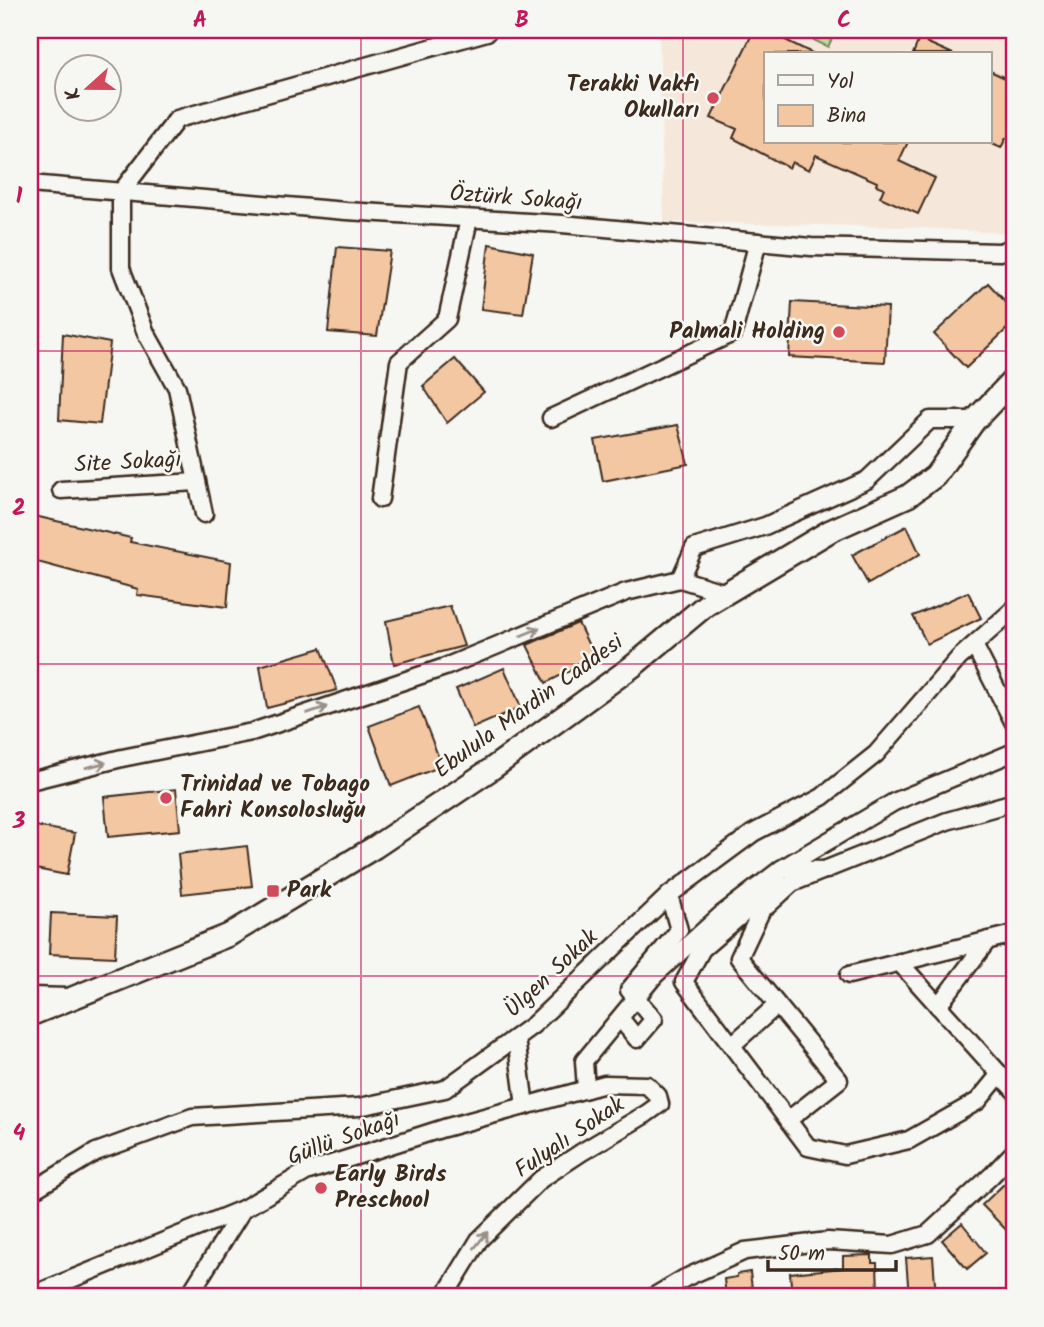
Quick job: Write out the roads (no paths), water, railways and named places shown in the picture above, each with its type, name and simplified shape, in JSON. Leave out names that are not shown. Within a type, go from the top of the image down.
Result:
[{"type":"street","points":[[204,514],[177,388],[146,333],[121,268],[121,192],[177,119],[487,30]]},
{"type":"street","name":"Öztürk Sokağı","points":[[30,184],[346,211],[562,224],[810,247],[1010,248]]},
{"type":"street","points":[[380,499],[399,362],[447,319],[469,219]]},
{"type":"street","points":[[551,418],[733,333],[758,242]]},
{"type":"street","name":"Ebulula Mardin Caddesi","points":[[30,1015],[229,935],[375,847],[633,666],[706,606],[830,531],[908,496],[935,476],[975,420],[1014,379]]},
{"type":"street","points":[[680,579],[694,548],[765,526],[867,480],[930,420],[975,420]]},
{"type":"street","name":"Site Sokağı","points":[[61,490],[197,482]]},
{"type":"street","points":[[30,781],[122,758],[252,732],[445,667],[626,592],[680,579],[726,593]]},
{"type":"street","name":"Ülgen Sokak","points":[[30,1192],[96,1152],[192,1117],[359,1107],[445,1088],[533,1025],[669,895],[753,833],[822,797],[876,754],[959,659],[1014,609]]},
{"type":"street","points":[[974,645],[1014,723]]},
{"type":"street","points":[[586,1089],[584,1061],[655,975],[722,914],[781,869],[894,802],[1014,752]]},
{"type":"street","points":[[760,912],[792,883],[947,821],[1014,802]]},
{"type":"street","points":[[781,869],[827,870]]},
{"type":"street","points":[[781,869],[739,958],[839,1080],[788,1120]]},
{"type":"street","points":[[771,890],[702,949],[684,982],[808,1147],[845,1155],[909,1140],[978,1101],[1000,1074]]},
{"type":"street","points":[[620,1018],[637,1039],[654,1020],[629,990],[679,930],[669,895]]},
{"type":"street","points":[[849,975],[1014,934]]},
{"type":"street","points":[[938,1006],[988,940]]},
{"type":"street","points":[[899,962],[1014,1090]]},
{"type":"street","points":[[30,996],[75,997]]},
{"type":"street","points":[[732,1045],[778,1005]]},
{"type":"street","points":[[516,1038],[525,1106]]},
{"type":"street","name":"Güllü Sokağı","points":[[188,1297],[243,1209],[306,1172],[444,1128],[605,1084]]},
{"type":"street","name":"Fulyalı Sokak","points":[[444,1297],[479,1240],[541,1179],[660,1104],[658,1096],[647,1086],[605,1084]]},
{"type":"street","points":[[653,1297],[685,1278],[745,1251],[828,1241],[892,1245],[928,1234],[1014,1152]]},
{"type":"street","points":[[30,1296],[243,1209]]},
{"type":"place","name":"Terakki Vakfı Okulları","points":[[713,98]]},
{"type":"place","name":"Palmali Holding","points":[[839,332]]},
{"type":"place","name":"Trinidad ve Tobago Fahri Konsolosluğu","points":[[166,798]]},
{"type":"place","name":"Park","points":[[273,891]]},
{"type":"place","name":"Early Birds Preschool","points":[[321,1188]]}]
